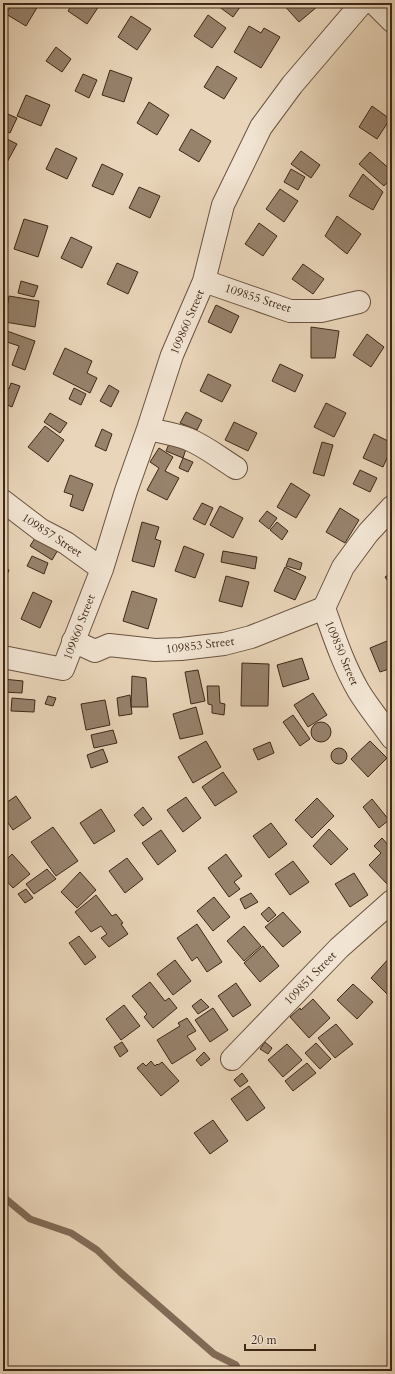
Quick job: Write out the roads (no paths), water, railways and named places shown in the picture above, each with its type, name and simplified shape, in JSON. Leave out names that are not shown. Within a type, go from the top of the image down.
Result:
[{"type":"street","name":"109860 Street","points":[[3,657],[63,669],[102,569],[126,491],[172,355],[204,281],[223,205],[261,127],[292,85],[362,3]]},
{"type":"street","points":[[374,3],[392,21]]},
{"type":"street","name":"109855 Street","points":[[204,281],[290,311],[321,311],[359,302]]},
{"type":"street","points":[[148,428],[187,439],[209,450],[236,468]]},
{"type":"street","name":"109857 Street","points":[[3,501],[36,526],[66,543],[102,569]]},
{"type":"street","name":"109850 Street","points":[[392,507],[368,533],[343,567],[324,608],[342,659],[350,676],[359,692],[392,738]]},
{"type":"street","name":"109853 Street","points":[[73,642],[94,651],[109,645],[155,650],[181,649],[224,644],[251,637],[324,608]]},
{"type":"street","name":"109851 Street","points":[[232,1059],[339,948],[392,901]]},
{"type":"waterway","points":[[3,1198],[30,1219],[71,1233],[97,1250],[214,1354],[236,1365],[239,1371]]}]
